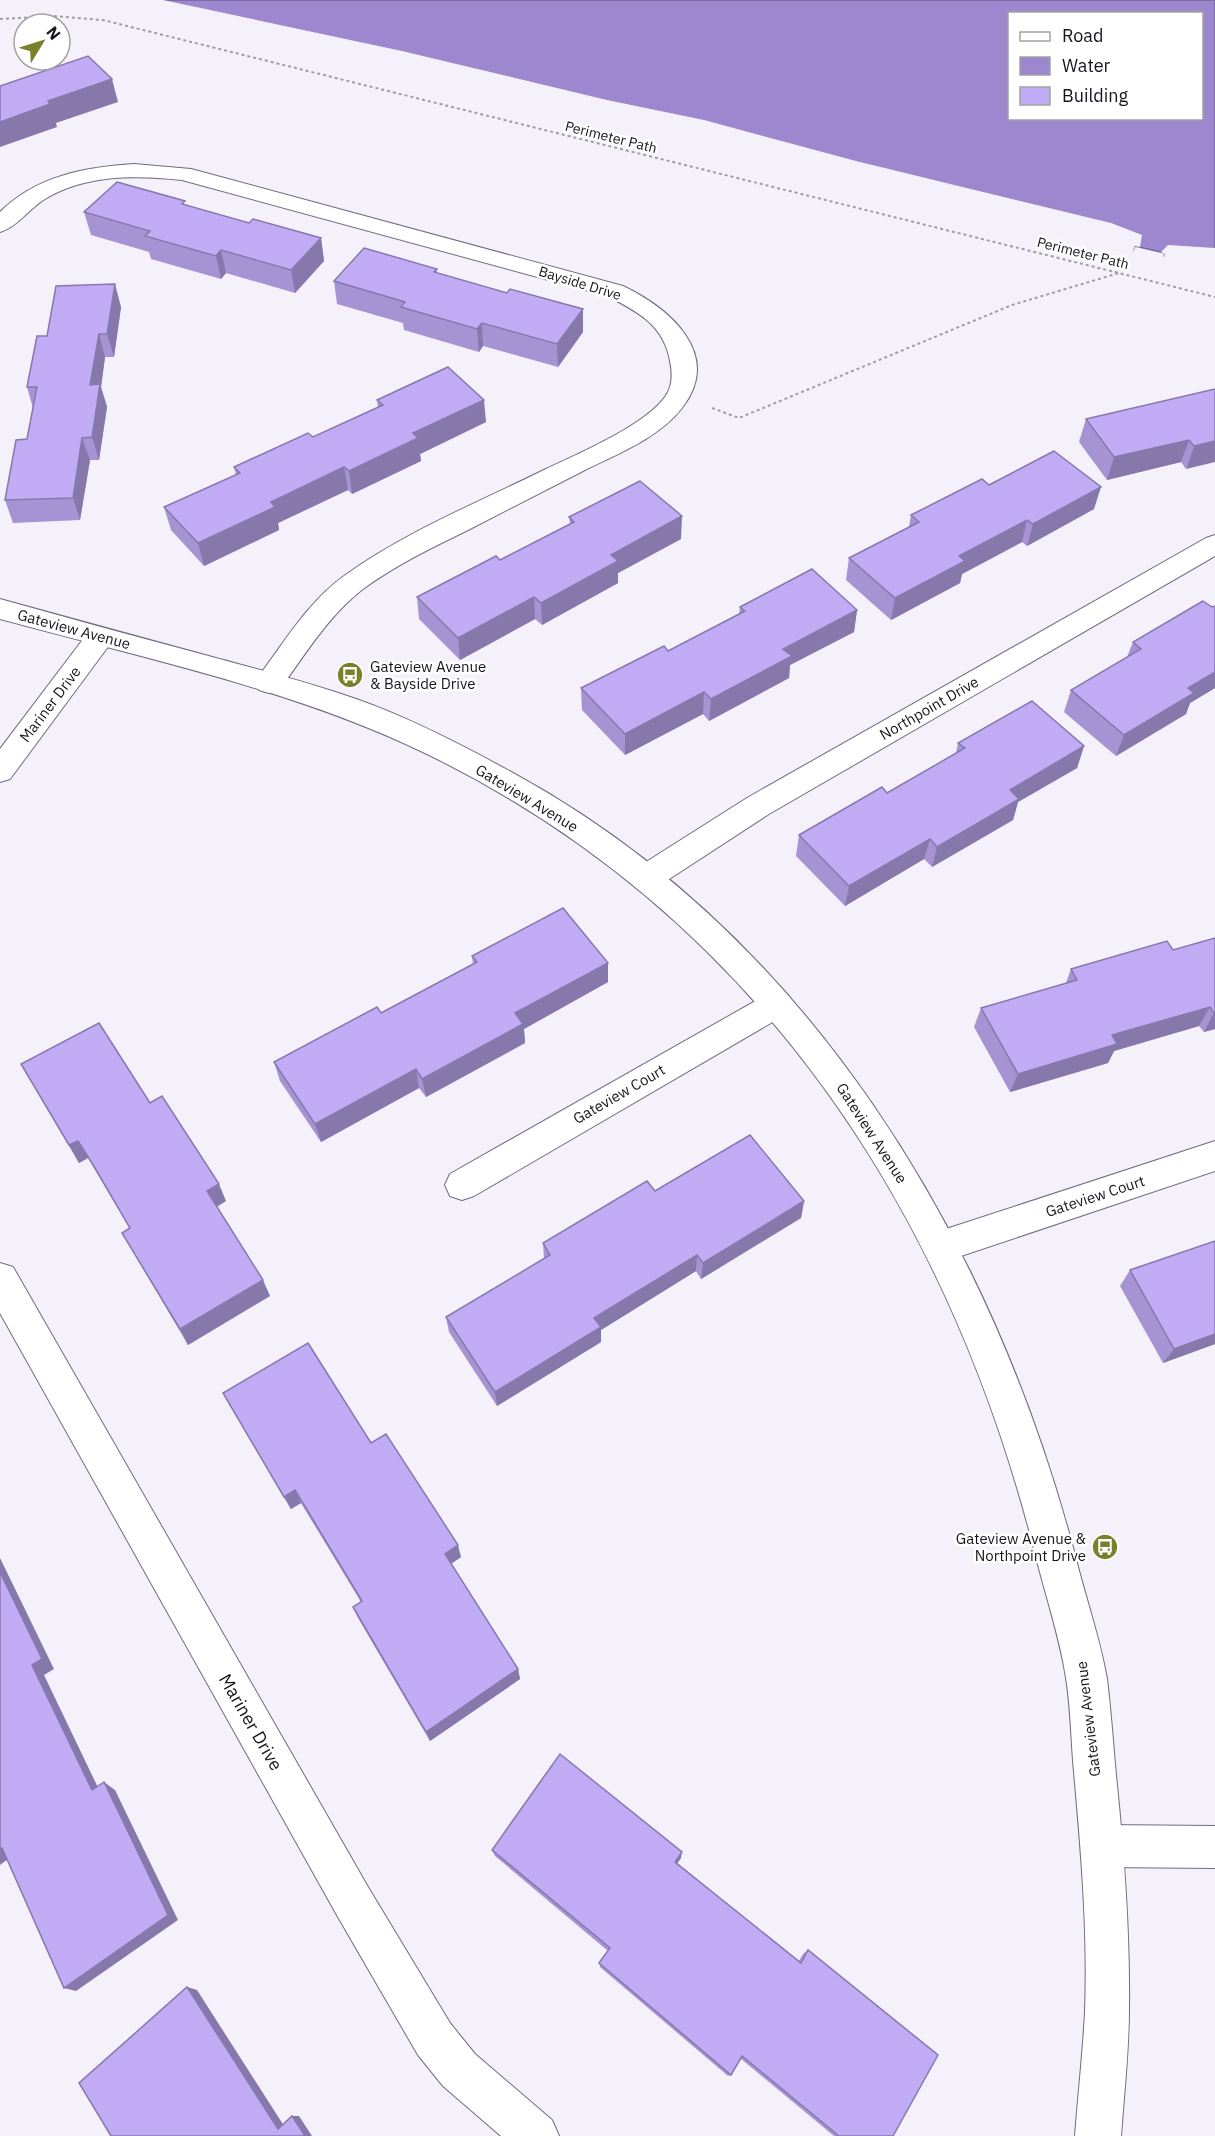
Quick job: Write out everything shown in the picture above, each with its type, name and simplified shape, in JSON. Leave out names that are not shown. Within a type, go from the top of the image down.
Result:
[{"type":"street","name":"Bayside Drive","points":[[0,225],[19,207],[39,194],[86,176],[137,169],[183,174],[615,291],[636,301],[670,328],[682,346],[684,381],[678,396]]},
{"type":"street","points":[[269,683],[327,605],[354,582],[415,545],[621,442],[652,422],[678,396]]},
{"type":"street","name":"Northpoint Drive","points":[[646,878],[758,806],[1215,544]]},
{"type":"street","name":"Gateview Avenue","points":[[0,609],[269,683],[351,708],[438,747],[549,808],[646,878],[715,937],[777,1004],[859,1110],[896,1166],[940,1247],[996,1367],[1038,1489],[1086,1676],[1102,1846],[1107,2009],[1098,2136]]},
{"type":"street","name":"Mariner Drive","points":[[0,771],[100,637]]},
{"type":"street","name":"Gateview Court","points":[[462,1185],[777,1004]]},
{"type":"street","name":"Gateview Court","points":[[940,1247],[1215,1156]]},
{"type":"street","name":"Mariner Drive","points":[[0,1279],[353,1902],[434,2039],[459,2070],[536,2136]]},
{"type":"street","points":[[1102,1846],[1215,1847]]},
{"type":"path","name":"Perimeter Path","points":[[0,19],[54,16],[103,20],[1215,297]]},
{"type":"path","points":[[678,396],[739,418],[1012,305],[1120,273]]},
{"type":"water","points":[[69,0],[1215,0],[1215,270],[1164,257],[1165,253],[1135,246],[1133,250],[1107,237],[502,92],[113,4]]},
{"type":"pier","points":[[66,0],[163,0],[402,51],[607,100],[704,120],[856,161],[1111,223],[1142,235],[1140,247],[1135,246],[1132,253],[1106,240],[934,203],[502,95],[113,7],[68,3]]},
{"type":"pier","points":[[1168,245],[1215,248],[1215,273],[1162,260],[1165,254],[1161,252]]},
{"type":"building","points":[[88,56],[112,79],[48,101],[50,104],[0,122],[0,86],[41,72],[72,72],[72,61]]},
{"type":"building","points":[[117,182],[185,201],[182,204],[249,223],[253,219],[321,238],[291,270],[221,250],[216,256],[145,236],[150,231],[84,212]]},
{"type":"building","points":[[364,248],[437,269],[434,272],[507,293],[510,289],[583,309],[557,344],[482,323],[477,329],[401,307],[405,302],[334,281]]},
{"type":"building","points":[[115,284],[107,334],[99,334],[90,385],[100,384],[92,437],[82,438],[73,498],[5,500],[16,440],[27,439],[37,387],[27,387],[37,336],[47,336],[56,286]]},
{"type":"building","points":[[448,367],[484,400],[413,433],[418,438],[349,471],[344,467],[271,502],[275,507],[198,543],[164,507],[240,473],[234,467],[308,433],[313,437],[383,405],[377,400]]},
{"type":"building","points":[[1215,389],[1215,441],[1194,446],[1189,440],[1114,457],[1086,419]]},
{"type":"building","points":[[1054,451],[1101,487],[1033,524],[1027,520],[959,556],[965,561],[895,598],[849,558],[919,522],[911,515],[982,479],[989,485]]},
{"type":"building","points":[[640,481],[682,516],[611,555],[618,561],[541,603],[534,597],[458,638],[417,597],[496,556],[500,560],[574,522],[569,517]]},
{"type":"building","points":[[812,569],[857,610],[783,649],[792,656],[711,699],[704,692],[625,734],[581,688],[664,646],[668,651],[745,611],[740,607]]},
{"type":"building","points":[[1203,601],[1212,607],[1215,606],[1215,672],[1188,688],[1194,693],[1124,735],[1071,690],[1141,649],[1133,642]]},
{"type":"building","points":[[1032,701],[1084,746],[1010,790],[1019,799],[937,847],[930,839],[849,886],[799,835],[882,787],[887,793],[965,748],[958,743]]},
{"type":"building","points":[[563,908],[608,963],[515,1013],[523,1024],[422,1079],[416,1069],[315,1124],[274,1062],[377,1007],[381,1013],[477,962],[472,956]]},
{"type":"building","points":[[1215,938],[1215,1013],[1210,1007],[1112,1035],[1117,1044],[1018,1074],[981,1008],[1077,980],[1071,969],[1167,941],[1173,950]]},
{"type":"building","points":[[99,1023],[150,1103],[162,1096],[219,1184],[207,1191],[263,1280],[180,1329],[122,1233],[130,1228],[92,1163],[78,1141],[69,1145],[21,1064]]},
{"type":"building","points":[[750,1135],[804,1201],[703,1263],[697,1255],[594,1318],[601,1327],[495,1392],[446,1317],[550,1255],[543,1243],[647,1181],[655,1191]]},
{"type":"building","points":[[1215,1241],[1215,1334],[1174,1349],[1130,1270]]},
{"type":"building","points":[[308,1343],[371,1443],[386,1434],[458,1545],[445,1554],[518,1669],[426,1732],[353,1607],[362,1601],[295,1490],[284,1497],[223,1393]]},
{"type":"building","points":[[0,1572],[42,1659],[32,1665],[92,1790],[104,1782],[168,1915],[64,1988],[2,1848],[0,1849]]},
{"type":"building","points":[[560,1754],[682,1852],[675,1862],[801,1963],[808,1950],[938,2055],[893,2136],[839,2136],[742,2056],[731,2075],[599,1963],[610,1948],[492,1850]]},
{"type":"building","points":[[187,1987],[278,2129],[292,2116],[305,2136],[111,2136],[79,2083]]},
{"type":"place","name":"Gateview Avenue & Bayside Drive","points":[[350,675]]},
{"type":"place","name":"Gateview Avenue & Northpoint Drive","points":[[1105,1547]]}]
